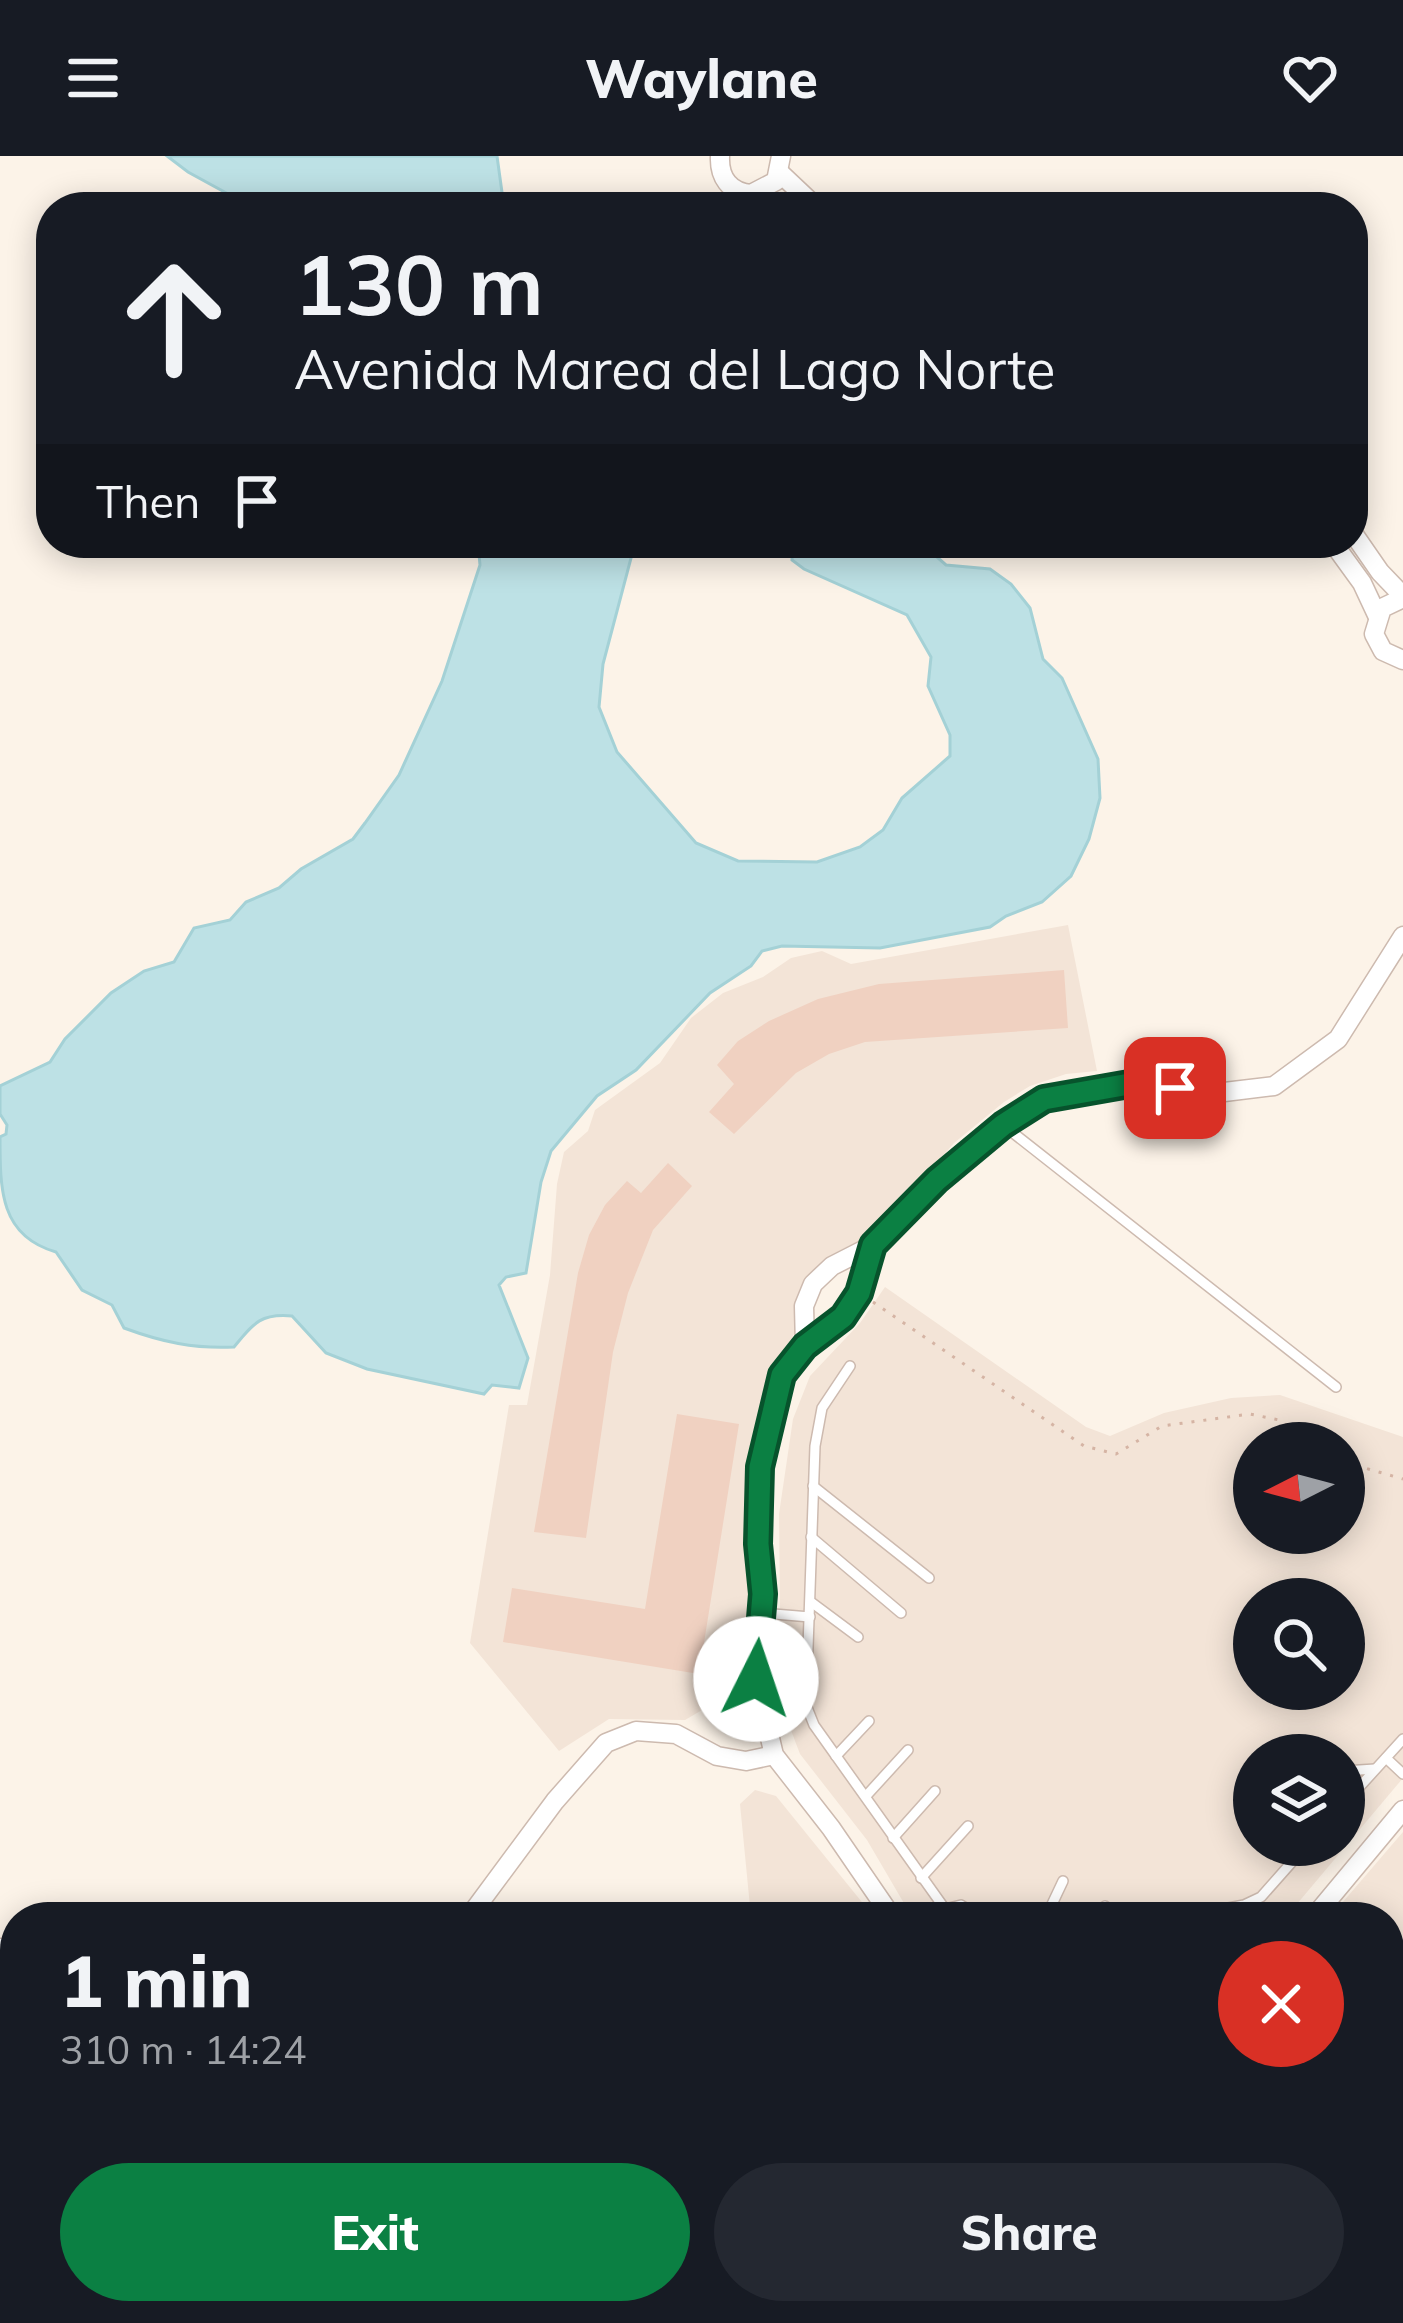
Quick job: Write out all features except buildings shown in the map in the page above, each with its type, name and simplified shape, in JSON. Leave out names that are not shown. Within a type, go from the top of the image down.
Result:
[{"type":"street","points":[[720,156],[727,184],[740,192]]},
{"type":"street","points":[[761,192],[776,182],[780,164]]},
{"type":"street","points":[[780,164],[803,192]]},
{"type":"street","points":[[1368,552],[1403,597],[1388,602],[1377,615],[1374,634],[1390,657],[1403,660]]},
{"type":"street","points":[[1344,558],[1377,615]]},
{"type":"street","points":[[805,1346],[804,1306],[813,1284],[832,1266],[873,1245],[937,1180],[1003,1125],[1044,1099],[1088,1089],[1135,1083],[1216,1093],[1274,1086],[1338,1040],[1402,942]]},
{"type":"street","points":[[873,1245],[859,1293],[843,1317],[805,1346],[782,1375],[760,1467],[761,1613],[756,1679],[775,1755],[882,1902]]},
{"type":"street","points":[[481,1902],[555,1801],[606,1743],[636,1731],[676,1734],[717,1756],[746,1761],[775,1755]]},
{"type":"street","points":[[1326,1902],[1403,1810]]},
{"type":"lane","points":[[1003,1125],[1336,1387]]},
{"type":"lane","points":[[850,1366],[822,1408],[815,1446],[806,1705],[814,1725],[936,1902]]},
{"type":"lane","points":[[813,1486],[929,1579]]},
{"type":"lane","points":[[811,1537],[901,1613]]},
{"type":"lane","points":[[811,1602],[858,1637]]},
{"type":"lane","points":[[761,1613],[810,1617]]},
{"type":"lane","points":[[836,1756],[869,1721]]},
{"type":"lane","points":[[1365,1780],[1403,1739]]},
{"type":"lane","points":[[866,1796],[908,1750]]},
{"type":"lane","points":[[1385,1758],[1403,1774]]},
{"type":"lane","points":[[1365,1770],[1375,1769]]},
{"type":"lane","points":[[893,1838],[935,1791]]},
{"type":"lane","points":[[922,1878],[968,1826]]},
{"type":"lane","points":[[1249,1902],[1261,1897],[1288,1866]]},
{"type":"lane","points":[[1053,1902],[1063,1881]]},
{"type":"path","points":[[859,1293],[1084,1446],[1116,1454],[1162,1426],[1250,1414],[1282,1422]]},
{"type":"path","points":[[1365,1468],[1403,1480]]},
{"type":"shaded area","points":[[1068,925],[1097,1071],[1066,1074],[1030,1086],[1004,1102],[954,1143],[878,1231],[829,1256],[801,1291],[795,1332],[771,1380],[757,1424],[748,1484],[754,1565],[749,1667],[731,1681],[728,1695],[685,1720],[609,1719],[559,1751],[470,1643],[509,1405],[527,1405],[550,1275],[564,1152],[588,1131],[595,1110],[660,1063],[691,1018],[723,993],[763,977],[791,958],[822,951],[851,964]]},
{"type":"shaded area","points":[[885,1287],[1086,1427],[1110,1436],[1164,1413],[1231,1398],[1280,1395],[1359,1422],[1233,1422],[1233,1554],[1365,1554],[1365,1424],[1403,1437],[1403,1778],[1365,1823],[1365,1734],[1233,1734],[1233,1866],[1329,1866],[1299,1902],[903,1902],[867,1840],[800,1754],[781,1704],[779,1514],[793,1419],[810,1376],[860,1323]]},
{"type":"shaded area","points":[[755,1790],[776,1796],[862,1902],[750,1902],[740,1804]]},
{"type":"shaded area","points":[[1403,1832],[1403,1902],[1343,1902]]},
{"type":"water","points":[[167,156],[497,156],[502,192],[225,192]]},
{"type":"water","points":[[479,558],[631,558],[603,664],[599,707],[617,752],[696,843],[738,861],[817,862],[860,847],[883,830],[902,798],[950,756],[950,735],[928,686],[931,657],[907,615],[804,569],[792,558],[938,558],[946,565],[990,569],[1011,584],[1030,608],[1043,659],[1062,678],[1098,759],[1100,798],[1089,839],[1071,876],[1042,902],[990,927],[880,948],[782,946],[762,951],[751,966],[710,993],[636,1070],[597,1096],[551,1151],[526,1273],[506,1277],[499,1285],[528,1358],[519,1388],[492,1385],[484,1394],[367,1369],[326,1353],[292,1316],[258,1322],[234,1347],[178,1344],[124,1328],[112,1305],[82,1290],[56,1252],[38,1245],[14,1223],[1,1175],[0,1137],[6,1134],[7,1125],[0,1114],[0,1086],[50,1062],[65,1039],[111,993],[144,971],[174,962],[194,928],[230,920],[246,902],[279,888],[301,869],[353,839],[399,775],[442,681]]},
{"type":"route","points":[[756,1679],[763,1594],[758,1544],[760,1467],[782,1375],[805,1346],[843,1317],[859,1293],[873,1245],[937,1180],[1003,1125],[1044,1099],[1135,1083],[1175,1088]]}]
